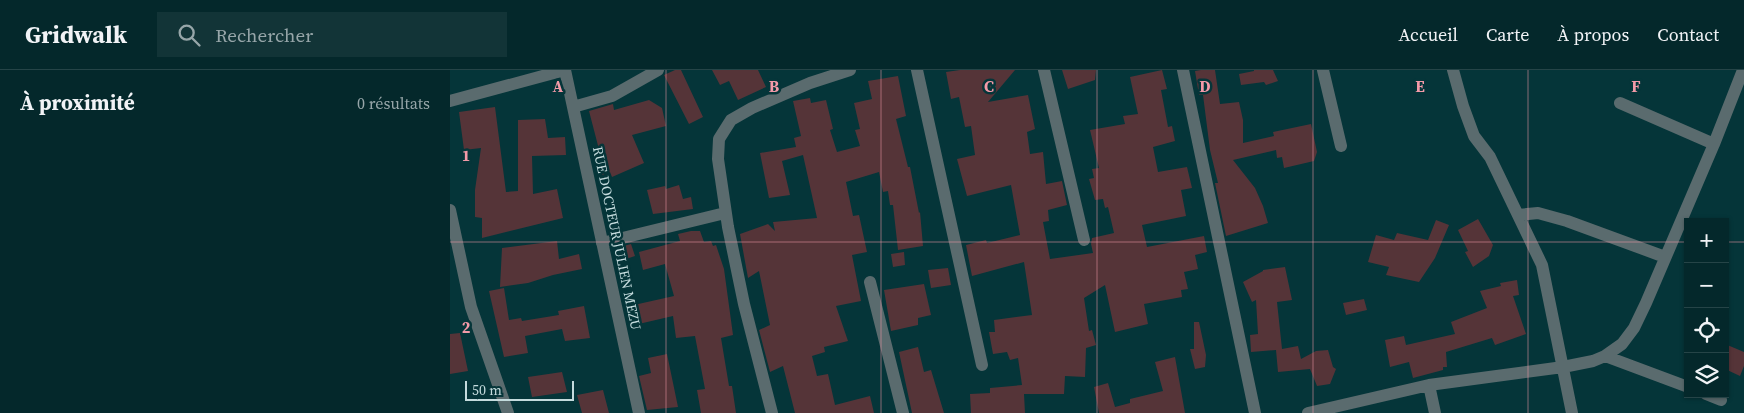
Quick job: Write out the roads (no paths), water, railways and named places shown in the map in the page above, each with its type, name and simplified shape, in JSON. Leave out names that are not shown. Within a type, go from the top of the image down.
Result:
[{"type":"street","points":[[450,101],[565,70]]},
{"type":"street","name":"RUE DOCTEUR JULIEN MEZU","points":[[565,70],[639,413]]},
{"type":"street","points":[[574,107],[612,96],[658,70]]},
{"type":"street","points":[[772,413],[744,304],[725,213],[718,159],[719,140],[731,120],[752,108],[850,70]]},
{"type":"street","points":[[918,70],[982,366]]},
{"type":"street","points":[[1044,70],[1084,240]]},
{"type":"street","points":[[1183,70],[1256,413]]},
{"type":"street","points":[[1323,70],[1341,146]]},
{"type":"street","points":[[1453,70],[1474,136],[1490,157],[1542,265],[1572,413]]},
{"type":"street","points":[[1308,413],[1429,385],[1562,367],[1592,361],[1605,356],[1622,344],[1634,328],[1714,144],[1743,70]]},
{"type":"street","points":[[1620,103],[1714,144]]},
{"type":"street","points":[[450,210],[471,307],[508,413]]},
{"type":"street","points":[[602,243],[725,213]]},
{"type":"street","points":[[1518,215],[1538,213],[1567,221],[1665,257]]},
{"type":"street","points":[[870,282],[903,413]]},
{"type":"street","points":[[1605,356],[1684,386]]},
{"type":"street","points":[[1429,385],[1435,413]]},
{"type":"street","points":[[1716,398],[1721,400]]}]
